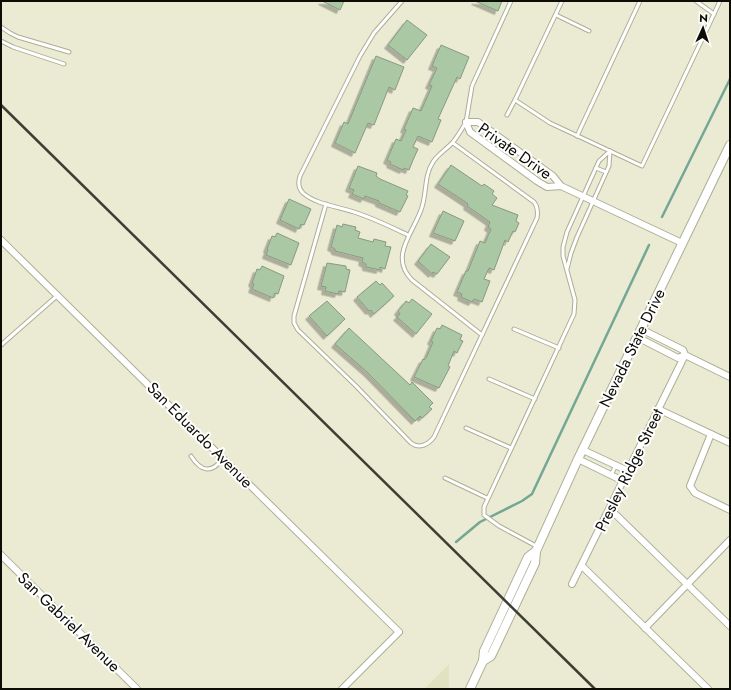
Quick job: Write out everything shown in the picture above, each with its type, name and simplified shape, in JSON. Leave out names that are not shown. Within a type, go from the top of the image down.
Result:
[{"type":"street","name":"Private Drive","points":[[561,186],[547,187],[537,181],[470,132],[466,122],[478,122],[553,176],[561,186],[682,243]]},
{"type":"street","name":"Nevada State Drive","points":[[470,689],[483,661],[491,656],[535,562],[537,549],[578,459],[730,145]]},
{"type":"street","name":"San Eduardo Avenue","points":[[1,240],[399,632],[342,689]]},
{"type":"street","points":[[641,329],[683,350],[685,356]]},
{"type":"street","points":[[637,337],[678,358],[685,356],[730,376]]},
{"type":"street","name":"Presley Ridge Street","points":[[572,584],[685,356]]},
{"type":"street","points":[[658,409],[730,443]]},
{"type":"street","points":[[711,434],[690,486],[695,493],[730,510]]},
{"type":"street","points":[[583,450],[628,471]]},
{"type":"street","points":[[578,459],[623,481]]},
{"type":"street","points":[[610,509],[730,626]]},
{"type":"street","points":[[645,628],[730,541]]},
{"type":"street","name":"San Gabriel Avenue","points":[[1,556],[138,689]]},
{"type":"street","points":[[582,566],[708,689]]},
{"type":"lane","points":[[402,1],[374,33],[360,56],[300,176],[299,184],[301,191],[308,196],[326,204],[355,212],[408,235]]},
{"type":"lane","points":[[482,335],[406,274],[403,251],[408,235],[421,211],[426,181],[430,168],[438,156],[460,133],[466,122],[472,86],[512,1]]},
{"type":"lane","points":[[507,115],[562,1]]},
{"type":"lane","points":[[577,136],[640,1]]},
{"type":"lane","points":[[696,1],[714,14]]},
{"type":"lane","points":[[515,100],[550,123],[642,166],[720,1]]},
{"type":"lane","points":[[556,15],[589,31]]},
{"type":"lane","points":[[1,27],[10,34],[18,37],[69,52]]},
{"type":"lane","points":[[1,41],[13,47],[56,60],[64,64]]},
{"type":"lane","points":[[326,204],[294,316],[294,323],[298,330],[356,386],[413,445],[422,446],[427,444],[434,437],[482,335],[537,218],[538,208],[534,202],[452,143]]},
{"type":"lane","points":[[537,549],[484,515],[484,507],[574,314],[576,300],[563,256],[563,247],[567,232],[596,168],[600,161],[610,151]]},
{"type":"lane","points":[[567,270],[571,253],[609,166],[610,151]]},
{"type":"lane","points":[[596,168],[606,172]]},
{"type":"lane","points":[[1,345],[58,295]]},
{"type":"lane","points":[[514,329],[559,348]]},
{"type":"lane","points":[[489,379],[534,399]]},
{"type":"lane","points":[[466,428],[511,448]]},
{"type":"lane","points":[[191,456],[197,465],[205,469],[212,469],[223,457]]},
{"type":"lane","points":[[611,475],[616,465]]},
{"type":"lane","points":[[445,478],[487,498]]},
{"type":"shaded area","points":[[449,664],[449,689],[424,689]]},
{"type":"building","points":[[322,1],[344,1],[340,10]]},
{"type":"building","points":[[475,1],[502,1],[498,11]]},
{"type":"building","points":[[407,20],[427,35],[407,60],[388,45]]},
{"type":"building","points":[[441,45],[469,57],[460,79],[457,77],[438,119],[441,120],[432,142],[418,136],[413,147],[418,149],[409,170],[404,168],[403,170],[390,164],[391,162],[387,160],[396,139],[401,141],[406,130],[404,129],[413,108],[421,111],[432,86],[429,85],[437,68],[432,66]]},
{"type":"building","points":[[376,56],[404,67],[395,90],[389,87],[374,125],[368,123],[355,153],[335,143],[344,122],[348,124]]},
{"type":"building","points":[[451,165],[482,186],[484,184],[494,191],[492,194],[497,198],[492,205],[518,215],[516,221],[519,223],[515,232],[513,231],[508,242],[505,240],[494,270],[489,268],[484,279],[490,281],[482,302],[474,299],[472,302],[461,297],[462,294],[457,292],[466,271],[468,271],[480,241],[485,243],[491,229],[488,227],[490,222],[467,206],[468,204],[464,201],[438,184]]},
{"type":"building","points":[[358,166],[377,173],[376,176],[380,179],[408,191],[406,195],[408,196],[400,212],[379,203],[379,201],[365,196],[364,199],[352,194],[354,190],[349,188]]},
{"type":"building","points":[[289,199],[311,209],[304,225],[301,224],[299,229],[280,220]]},
{"type":"building","points":[[443,211],[464,221],[455,241],[433,233]]},
{"type":"building","points":[[343,224],[356,227],[355,230],[360,232],[358,238],[373,242],[374,239],[386,242],[385,246],[391,247],[385,269],[380,267],[380,270],[366,267],[366,264],[362,262],[363,258],[335,251],[335,249],[331,247],[337,225],[342,227]]},
{"type":"building","points":[[277,233],[299,243],[291,265],[266,255],[272,236],[275,237]]},
{"type":"building","points":[[431,244],[450,257],[437,274],[433,272],[432,274],[418,261]]},
{"type":"building","points":[[327,263],[346,266],[346,269],[350,270],[345,292],[339,291],[338,294],[325,291],[326,287],[321,286]]},
{"type":"building","points":[[262,266],[284,276],[278,294],[275,293],[273,298],[252,289],[254,284],[252,283],[257,269],[260,270]]},
{"type":"building","points":[[376,281],[380,285],[382,283],[394,296],[374,314],[371,310],[369,311],[357,297]]},
{"type":"building","points":[[412,299],[432,314],[416,334],[397,317],[400,314],[398,311],[406,301],[409,303]]},
{"type":"building","points":[[327,301],[345,319],[327,336],[309,316]]},
{"type":"building","points":[[442,325],[462,335],[460,340],[463,341],[457,353],[454,351],[448,366],[450,367],[439,388],[414,377],[423,359],[424,360],[427,356],[433,342],[431,341],[437,328],[440,329]]},
{"type":"building","points":[[349,328],[410,385],[412,382],[433,403],[429,407],[432,409],[422,418],[420,416],[415,421],[367,372],[335,344]]},
{"type":"waterway","points":[[662,217],[730,79]]},
{"type":"waterway","points":[[456,542],[480,522],[522,501],[532,494],[649,245]]},
{"type":"railway","points":[[1,105],[595,689]]}]
